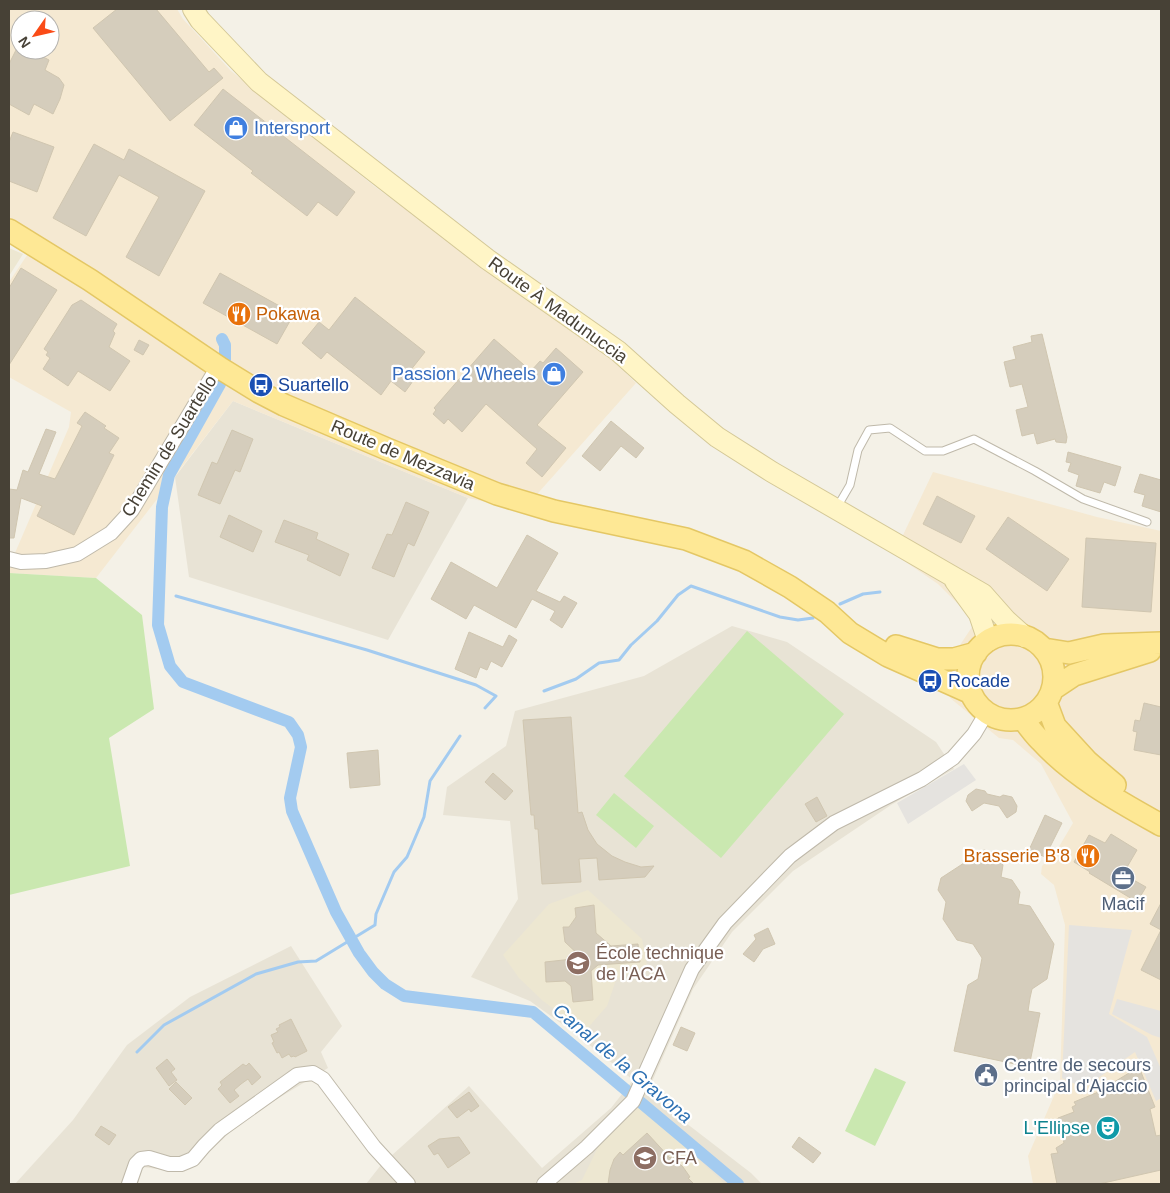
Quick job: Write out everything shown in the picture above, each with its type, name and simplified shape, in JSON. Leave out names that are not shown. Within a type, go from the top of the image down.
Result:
[{"type":"main road","name":"Route À Madunuccia","points":[[193,9],[200,20],[259,82],[487,259],[618,351],[717,437],[836,509],[983,594],[1006,620],[1025,636]]},
{"type":"main road","name":"Route de Mezzavia","points":[[9,230],[90,280],[220,368],[284,405],[497,494],[554,512],[686,539],[744,561],[790,587],[826,612],[850,633],[888,656],[971,693]]},
{"type":"main road","name":"Route À Madunuccia","points":[[951,575],[979,614],[982,647]]},
{"type":"main road","name":"Route de Mezzavia","points":[[826,612],[888,643],[937,659],[954,659],[982,647]]},
{"type":"main road","points":[[1161,647],[1074,675],[1049,696],[1040,710],[1023,719],[1010,720],[998,718],[987,712],[978,704],[971,693],[969,683],[969,672],[982,647],[1006,635],[1025,636],[1034,641],[1044,649],[1054,669],[1049,696],[1055,726],[1088,762],[1113,784],[1161,811]]},
{"type":"main road","points":[[1044,649],[1070,653],[1104,645],[1161,643]]},
{"type":"main road","points":[[1023,719],[1040,740],[1078,774],[1112,797],[1161,825]]},
{"type":"street","name":"Chemin de Suartello","points":[[9,559],[21,562],[46,561],[77,554],[111,533],[132,510],[214,372],[220,368]]},
{"type":"street","points":[[544,1184],[587,1147],[635,1098],[692,969],[724,923],[790,856],[834,823],[922,779],[953,758],[974,734],[987,712]]},
{"type":"street","points":[[129,1184],[136,1164],[141,1159],[149,1158],[169,1164],[182,1164],[193,1159],[220,1130],[235,1119],[297,1075],[313,1073],[323,1079],[374,1146],[408,1184]]},
{"type":"lane","points":[[836,509],[850,485],[858,450],[868,430],[890,428],[925,451],[943,451],[974,439],[1083,499],[1147,522]]},
{"type":"shaded area","points":[[9,9],[177,9],[183,19],[231,71],[374,186],[612,360],[636,383],[523,510],[468,498],[233,401],[96,578],[9,573],[9,567],[69,427],[71,412],[9,377],[9,282],[40,236],[9,218]]},
{"type":"shaded area","points":[[9,248],[23,254],[9,276]]},
{"type":"shaded area","points":[[233,401],[468,498],[388,640],[189,577],[175,477]]},
{"type":"shaded area","points":[[933,472],[1097,517],[1161,531],[1161,1184],[1033,1184],[1028,1156],[1060,1082],[1065,925],[1054,885],[1041,874],[1042,866],[1057,850],[1073,823],[1041,764],[1013,740],[999,738],[950,698],[960,645],[972,627],[967,613],[938,584],[894,554]]},
{"type":"shaded area","points":[[732,626],[787,642],[936,742],[954,769],[891,805],[793,871],[732,932],[693,989],[647,1093],[751,1173],[762,1184],[366,1184],[381,1165],[469,1086],[542,1168],[611,1108],[633,1080],[576,1034],[530,1001],[471,977],[518,899],[510,821],[443,815],[447,787],[506,746],[515,711],[644,676]]},
{"type":"shaded area","points":[[964,764],[976,780],[908,824],[897,803]]},
{"type":"shaded area","name":"École technique de l'ACA","points":[[588,890],[642,939],[648,971],[622,975],[616,980],[607,1006],[585,1031],[543,1001],[519,978],[503,955],[549,904]]},
{"type":"shaded area","points":[[1069,925],[1132,930],[1109,1014],[1147,1037],[1161,1069],[1161,1098],[1156,1101],[1135,1052],[1084,1088],[1062,1078]]},
{"type":"shaded area","points":[[291,946],[342,1026],[321,1052],[328,1068],[244,1119],[192,1168],[179,1172],[143,1167],[138,1184],[15,1184],[73,1120],[127,1045],[190,997]]},
{"type":"shaded area","points":[[1117,999],[1161,1011],[1161,1038],[1112,1014]]},
{"type":"shaded area","name":"CFA","points":[[636,1104],[650,1114],[725,1184],[573,1184],[582,1180],[603,1137]]},
{"type":"green space","points":[[9,573],[96,578],[142,615],[154,709],[109,738],[130,866],[9,895]]},
{"type":"green space","points":[[747,631],[844,714],[721,858],[624,776]]},
{"type":"green space","points":[[614,793],[654,826],[636,848],[596,815]]},
{"type":"green space","points":[[875,1068],[906,1082],[875,1146],[845,1131]]},
{"type":"building","points":[[117,9],[156,9],[209,72],[214,68],[223,78],[170,121],[93,28]]},
{"type":"building","points":[[11,60],[49,60],[45,70],[59,78],[64,85],[53,114],[34,104],[29,115],[9,104],[9,64]]},
{"type":"building","points":[[223,89],[355,192],[337,216],[318,202],[307,216],[251,173],[253,171],[194,125]]},
{"type":"building","points":[[13,132],[54,147],[37,192],[9,181],[9,142]]},
{"type":"building","points":[[94,144],[124,160],[129,149],[205,191],[159,276],[126,257],[159,197],[119,175],[86,236],[53,218]]},
{"type":"building","points":[[21,268],[57,290],[9,365],[9,288]]},
{"type":"building","points":[[220,273],[294,314],[277,344],[203,303]]},
{"type":"building","points":[[355,297],[425,352],[406,376],[413,381],[405,392],[391,381],[381,395],[327,352],[321,359],[302,343],[319,322],[329,330]]},
{"type":"building","points":[[81,300],[117,324],[109,347],[130,361],[110,391],[78,371],[68,386],[43,369],[50,358],[46,355],[48,352],[44,349],[72,305]]},
{"type":"building","points":[[1042,334],[1067,437],[1066,443],[1056,442],[1055,439],[1037,444],[1034,433],[1022,436],[1016,410],[1028,407],[1022,384],[1010,387],[1004,362],[1016,359],[1013,347],[1032,342],[1031,336]]},
{"type":"building","points":[[494,339],[531,371],[540,361],[543,363],[556,348],[583,372],[537,425],[566,448],[542,477],[526,463],[537,449],[486,404],[462,432],[448,419],[444,424],[433,414],[436,410],[434,408]]},
{"type":"building","points":[[139,340],[149,345],[143,355],[134,350]]},
{"type":"building","points":[[85,412],[106,426],[104,428],[119,438],[109,453],[114,455],[74,535],[37,516],[42,506],[21,498],[14,538],[9,538],[9,489],[17,490],[23,470],[28,472],[46,429],[56,432],[39,474],[55,479],[82,426],[77,423]]},
{"type":"building","points":[[611,421],[644,448],[636,458],[621,446],[600,471],[582,456]]},
{"type":"building","points":[[232,430],[253,439],[240,472],[235,470],[220,504],[198,495],[212,462],[217,464]]},
{"type":"building","points":[[1068,452],[1121,467],[1115,486],[1104,482],[1100,493],[1076,486],[1079,475],[1068,471],[1071,463],[1066,462]]},
{"type":"building","points":[[1140,474],[1161,480],[1161,512],[1142,506],[1145,495],[1134,492]]},
{"type":"building","points":[[937,496],[975,516],[961,543],[923,524]]},
{"type":"building","points":[[406,502],[429,512],[414,546],[408,543],[394,577],[372,568],[387,534],[392,535]]},
{"type":"building","points":[[229,515],[262,531],[253,552],[220,537]]},
{"type":"building","points":[[1008,517],[1069,559],[1047,591],[986,549]]},
{"type":"building","points":[[284,520],[318,533],[316,539],[349,554],[340,576],[307,560],[309,555],[275,542]]},
{"type":"building","points":[[527,535],[558,553],[536,591],[560,602],[564,596],[577,603],[562,628],[550,620],[555,611],[532,599],[516,628],[474,605],[466,619],[431,599],[451,562],[497,588]]},
{"type":"building","points":[[1086,538],[1156,543],[1151,612],[1082,607]]},
{"type":"building","points":[[469,632],[503,647],[509,635],[517,640],[502,667],[491,661],[487,670],[480,667],[476,678],[455,669]]},
{"type":"building","points":[[1144,703],[1161,707],[1161,755],[1134,750],[1137,732],[1133,731],[1135,720],[1140,721]]},
{"type":"building","points":[[571,717],[578,813],[582,812],[588,830],[597,844],[612,856],[641,867],[654,866],[645,877],[599,880],[597,858],[579,859],[581,882],[542,884],[538,829],[535,829],[534,815],[531,815],[523,720]]},
{"type":"building","points":[[378,750],[380,785],[350,788],[347,753]]},
{"type":"building","points":[[493,773],[513,791],[505,800],[485,782]]},
{"type":"building","points":[[976,789],[1000,797],[1003,795],[1012,797],[1017,806],[1016,812],[1007,818],[999,806],[984,803],[972,811],[966,801],[968,795]]},
{"type":"building","points":[[817,797],[827,816],[816,822],[805,804]]},
{"type":"building","points":[[1045,815],[1062,823],[1045,857],[1029,850]]},
{"type":"building","points":[[1111,834],[1137,850],[1123,874],[1146,887],[1137,902],[1074,862],[1089,835],[1105,843]]},
{"type":"building","points":[[984,850],[995,853],[1003,865],[1001,877],[1012,880],[1020,892],[1018,904],[1030,906],[1054,944],[1047,979],[1032,989],[1030,998],[1028,1011],[1040,1013],[1029,1067],[954,1051],[968,985],[978,979],[982,958],[973,944],[957,940],[943,919],[946,902],[938,890],[941,878]]},
{"type":"building","points":[[1161,903],[1161,930],[1150,924]]},
{"type":"building","points":[[594,905],[596,933],[611,946],[638,944],[640,962],[598,965],[591,971],[593,1000],[573,1002],[571,986],[565,981],[546,982],[545,962],[582,958],[565,942],[563,927],[569,927],[576,917],[575,908]]},
{"type":"building","points":[[768,928],[775,944],[763,949],[754,962],[743,954],[756,939],[754,935]]},
{"type":"building","points":[[1161,930],[1161,980],[1141,970]]},
{"type":"building","points":[[291,1019],[307,1051],[295,1057],[291,1057],[289,1054],[282,1058],[272,1043],[274,1042],[271,1035],[278,1032],[276,1029],[280,1027],[279,1025]]},
{"type":"building","points":[[681,1027],[695,1033],[687,1051],[673,1045]]},
{"type":"building","points":[[167,1059],[175,1069],[171,1072],[177,1080],[169,1086],[156,1068]]},
{"type":"building","points":[[249,1063],[261,1077],[252,1085],[248,1079],[241,1084],[234,1090],[239,1096],[230,1103],[218,1089],[222,1085],[220,1082],[243,1064],[246,1066]]},
{"type":"building","name":"L'Ellipse","points":[[1139,1067],[1155,1107],[1150,1109],[1156,1136],[1161,1135],[1161,1170],[1099,1184],[1057,1184],[1051,1154],[1058,1153],[1056,1148],[1064,1143],[1058,1118],[1074,1112],[1072,1107],[1076,1105],[1074,1102],[1096,1093]]},
{"type":"building","points":[[176,1082],[192,1098],[185,1105],[169,1089]]},
{"type":"building","points":[[469,1092],[479,1106],[471,1112],[469,1109],[457,1118],[448,1107]]},
{"type":"building","points":[[101,1126],[116,1135],[109,1145],[95,1135]]},
{"type":"building","points":[[647,1133],[670,1158],[672,1156],[683,1167],[690,1177],[688,1178],[694,1184],[608,1184],[614,1159],[620,1152],[623,1155]]},
{"type":"building","points":[[459,1137],[470,1153],[448,1168],[438,1153],[434,1155],[428,1146],[439,1139]]},
{"type":"building","points":[[799,1137],[821,1153],[813,1163],[792,1147]]},
{"type":"waterway","name":"Canal de la Gravona","points":[[222,339],[225,345],[225,360]]},
{"type":"waterway","name":"Canal de la Gravona","points":[[220,384],[169,475],[162,507],[158,625],[170,666],[183,682],[289,722],[298,735],[301,747],[290,798],[292,811],[336,912],[359,953],[385,984],[404,996],[533,1012],[738,1184]]},
{"type":"waterway","points":[[544,691],[576,679],[599,663],[619,660],[631,645],[657,621],[678,595],[691,586],[780,617],[798,620],[813,618]]},
{"type":"waterway","points":[[840,604],[863,594],[880,592]]},
{"type":"waterway","points":[[176,596],[367,650],[476,685],[496,696],[485,708]]},
{"type":"waterway","points":[[137,1052],[164,1025],[256,974],[298,962],[316,961],[375,925],[376,914],[394,872],[407,857],[424,817],[430,781],[460,736]]},
{"type":"place","name":"Intersport","points":[[236,128]]},
{"type":"place","name":"Pokawa","points":[[239,314]]},
{"type":"place","name":"Passion 2 Wheels","points":[[554,374]]},
{"type":"place","name":"Suartello","points":[[261,385]]},
{"type":"place","name":"Rocade","points":[[930,681]]},
{"type":"place","name":"Brasserie B'8","points":[[1088,856]]},
{"type":"place","name":"Macif","points":[[1123,878]]},
{"type":"place","name":"École technique de l'ACA","points":[[578,963]]},
{"type":"place","name":"Centre de secours principal d'Ajaccio","points":[[986,1075]]},
{"type":"place","name":"L'Ellipse","points":[[1108,1128]]},
{"type":"place","name":"CFA","points":[[645,1158]]}]
